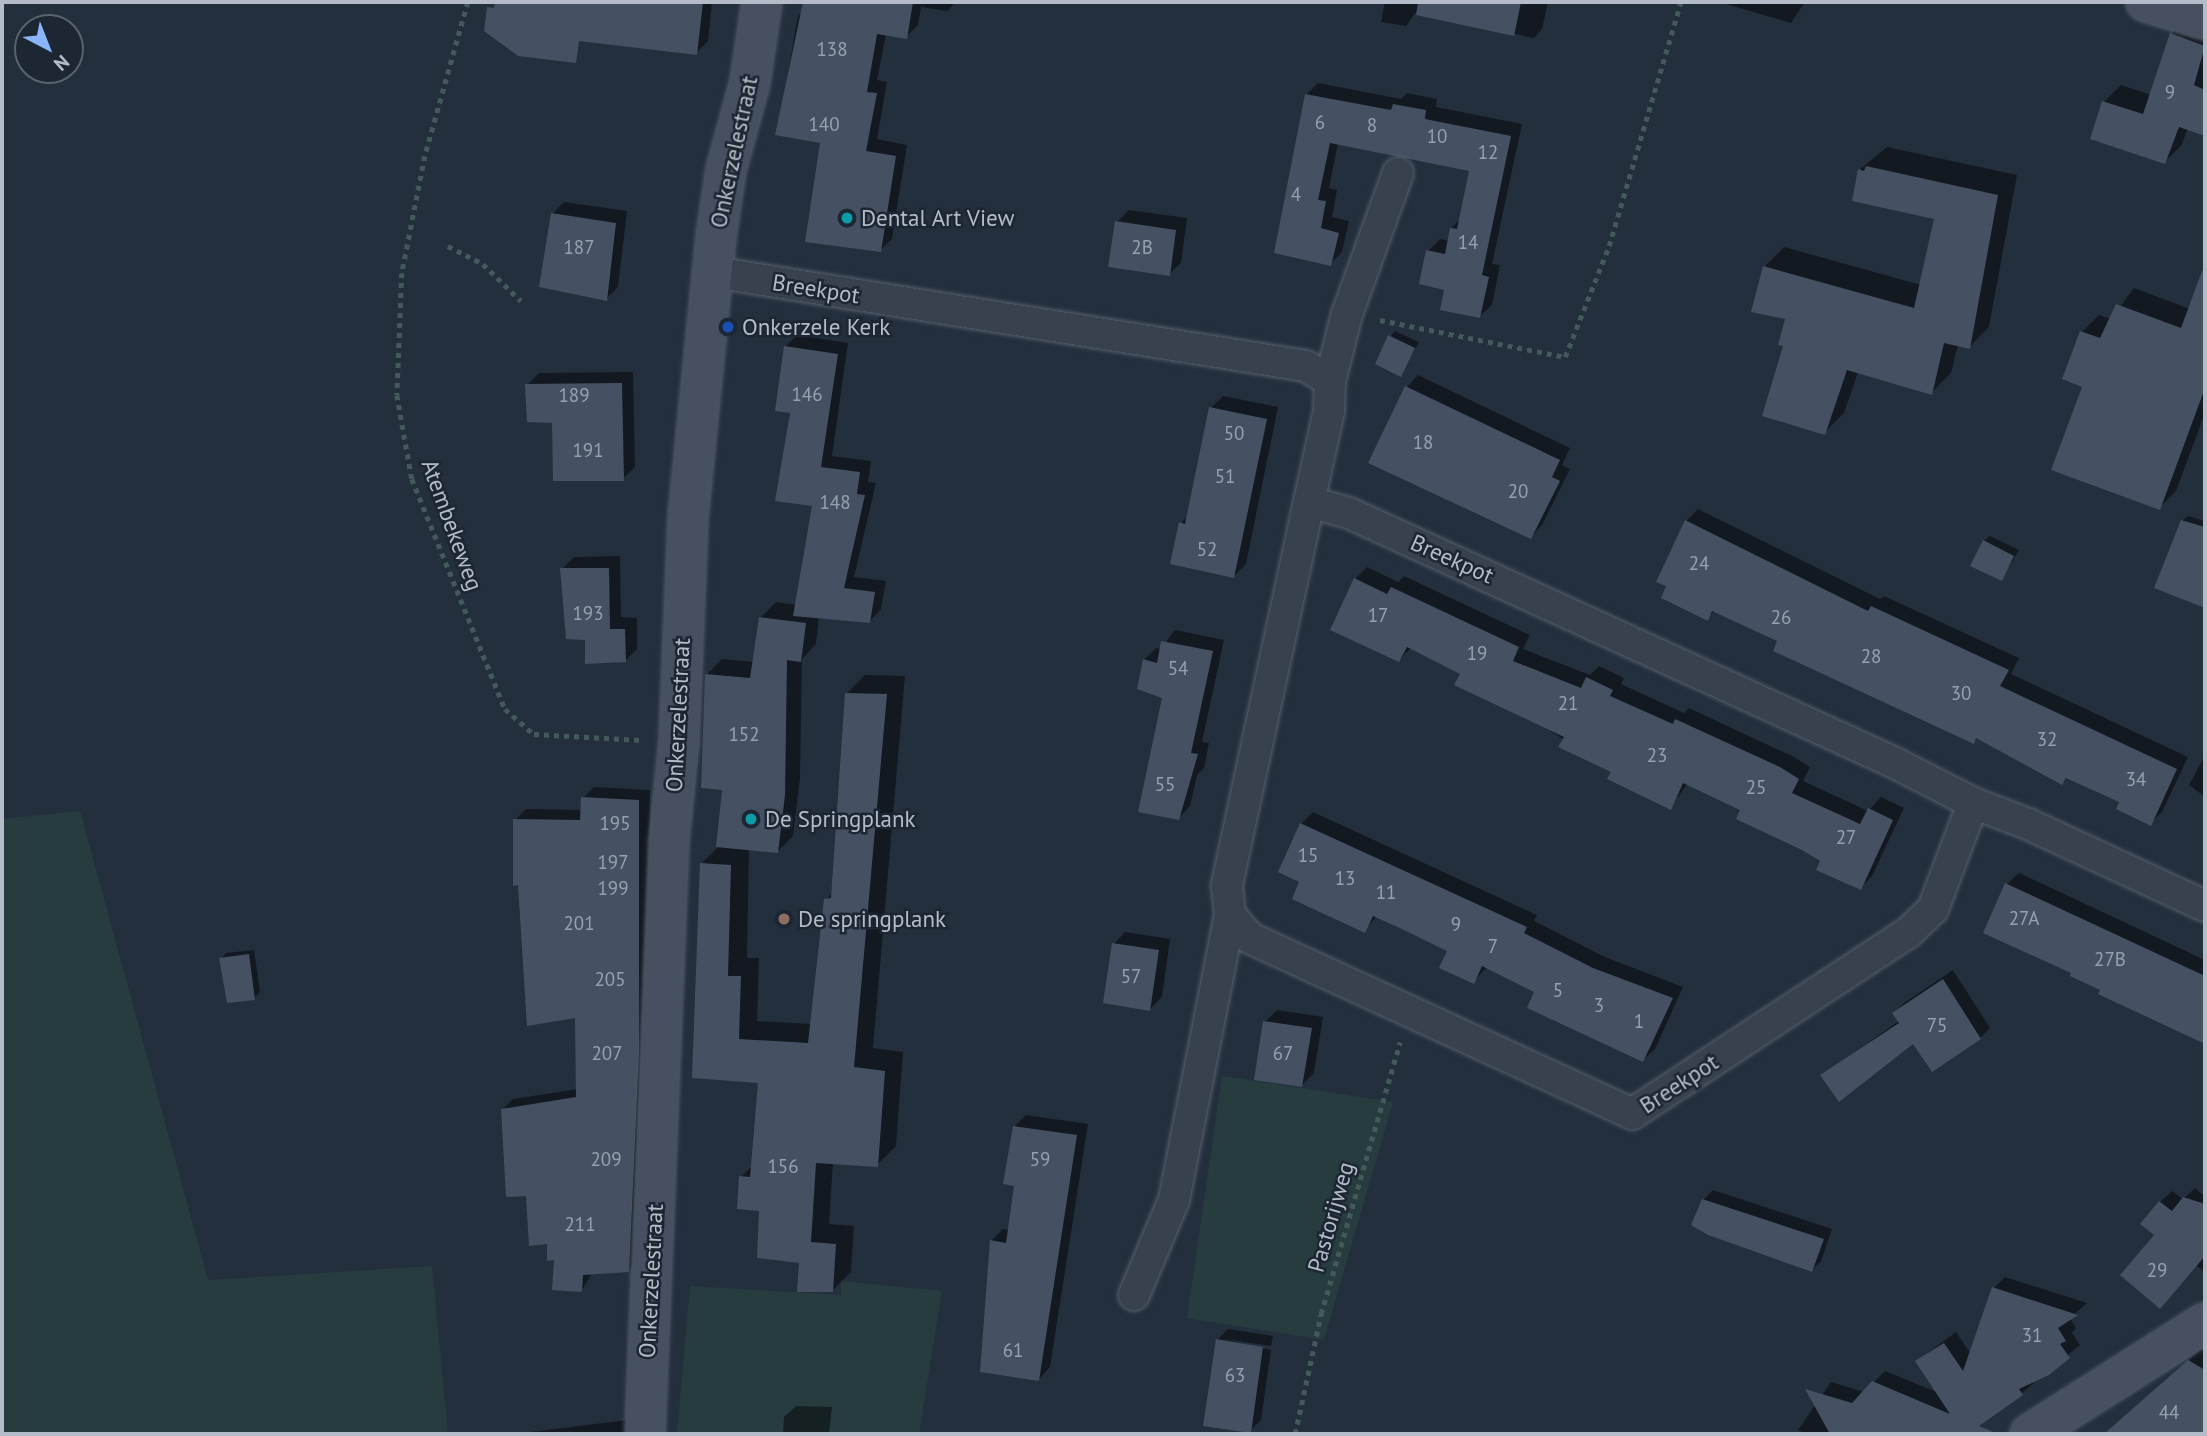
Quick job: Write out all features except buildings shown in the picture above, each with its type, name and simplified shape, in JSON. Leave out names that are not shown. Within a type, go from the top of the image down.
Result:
[{"type":"street","name":"Onkerzelestraat","points":[[645,1434],[669,840],[679,742],[688,518],[726,170],[750,82],[762,2]]},
{"type":"street","points":[[2146,2],[2205,20]]},
{"type":"street","points":[[1134,1295],[1174,1200],[1230,915],[1227,886],[1329,411],[1330,381],[1347,314],[1398,173]]},
{"type":"street","name":"Breekpot","points":[[713,272],[1306,366],[1330,381]]},
{"type":"street","name":"Breekpot","points":[[1309,502],[1349,513],[1617,634],[1973,803],[2028,824],[2205,906]]},
{"type":"street","name":"Breekpot","points":[[1230,915],[1251,937],[1632,1114],[1908,933],[1933,909],[1973,803]]},
{"type":"street","points":[[2030,1434],[2205,1323]]},
{"type":"path","name":"Atembekeweg","points":[[468,2],[425,156],[402,273],[397,395],[412,479],[505,709],[534,734],[679,742]]},
{"type":"path","points":[[1347,314],[1564,357],[1609,246],[1681,2]]},
{"type":"path","points":[[448,246],[483,264],[521,301]]},
{"type":"path","name":"Pastorijweg","points":[[1295,1434],[1321,1314],[1409,1011]]},
{"type":"green space","points":[[80,811],[208,1280],[432,1266],[448,1434],[2,1434],[2,819]]},
{"type":"green space","points":[[1222,1076],[1393,1102],[1324,1340],[1187,1318]]},
{"type":"green space","points":[[841,1281],[942,1291],[919,1434],[677,1434],[690,1286],[841,1295]]},
{"type":"place","name":"Dental Art View","points":[[847,218]]},
{"type":"place","name":"Onkerzele Kerk","points":[[728,327]]},
{"type":"place","name":"De Springplank","points":[[751,819]]},
{"type":"place","name":"De springplank","points":[[784,919]]}]
